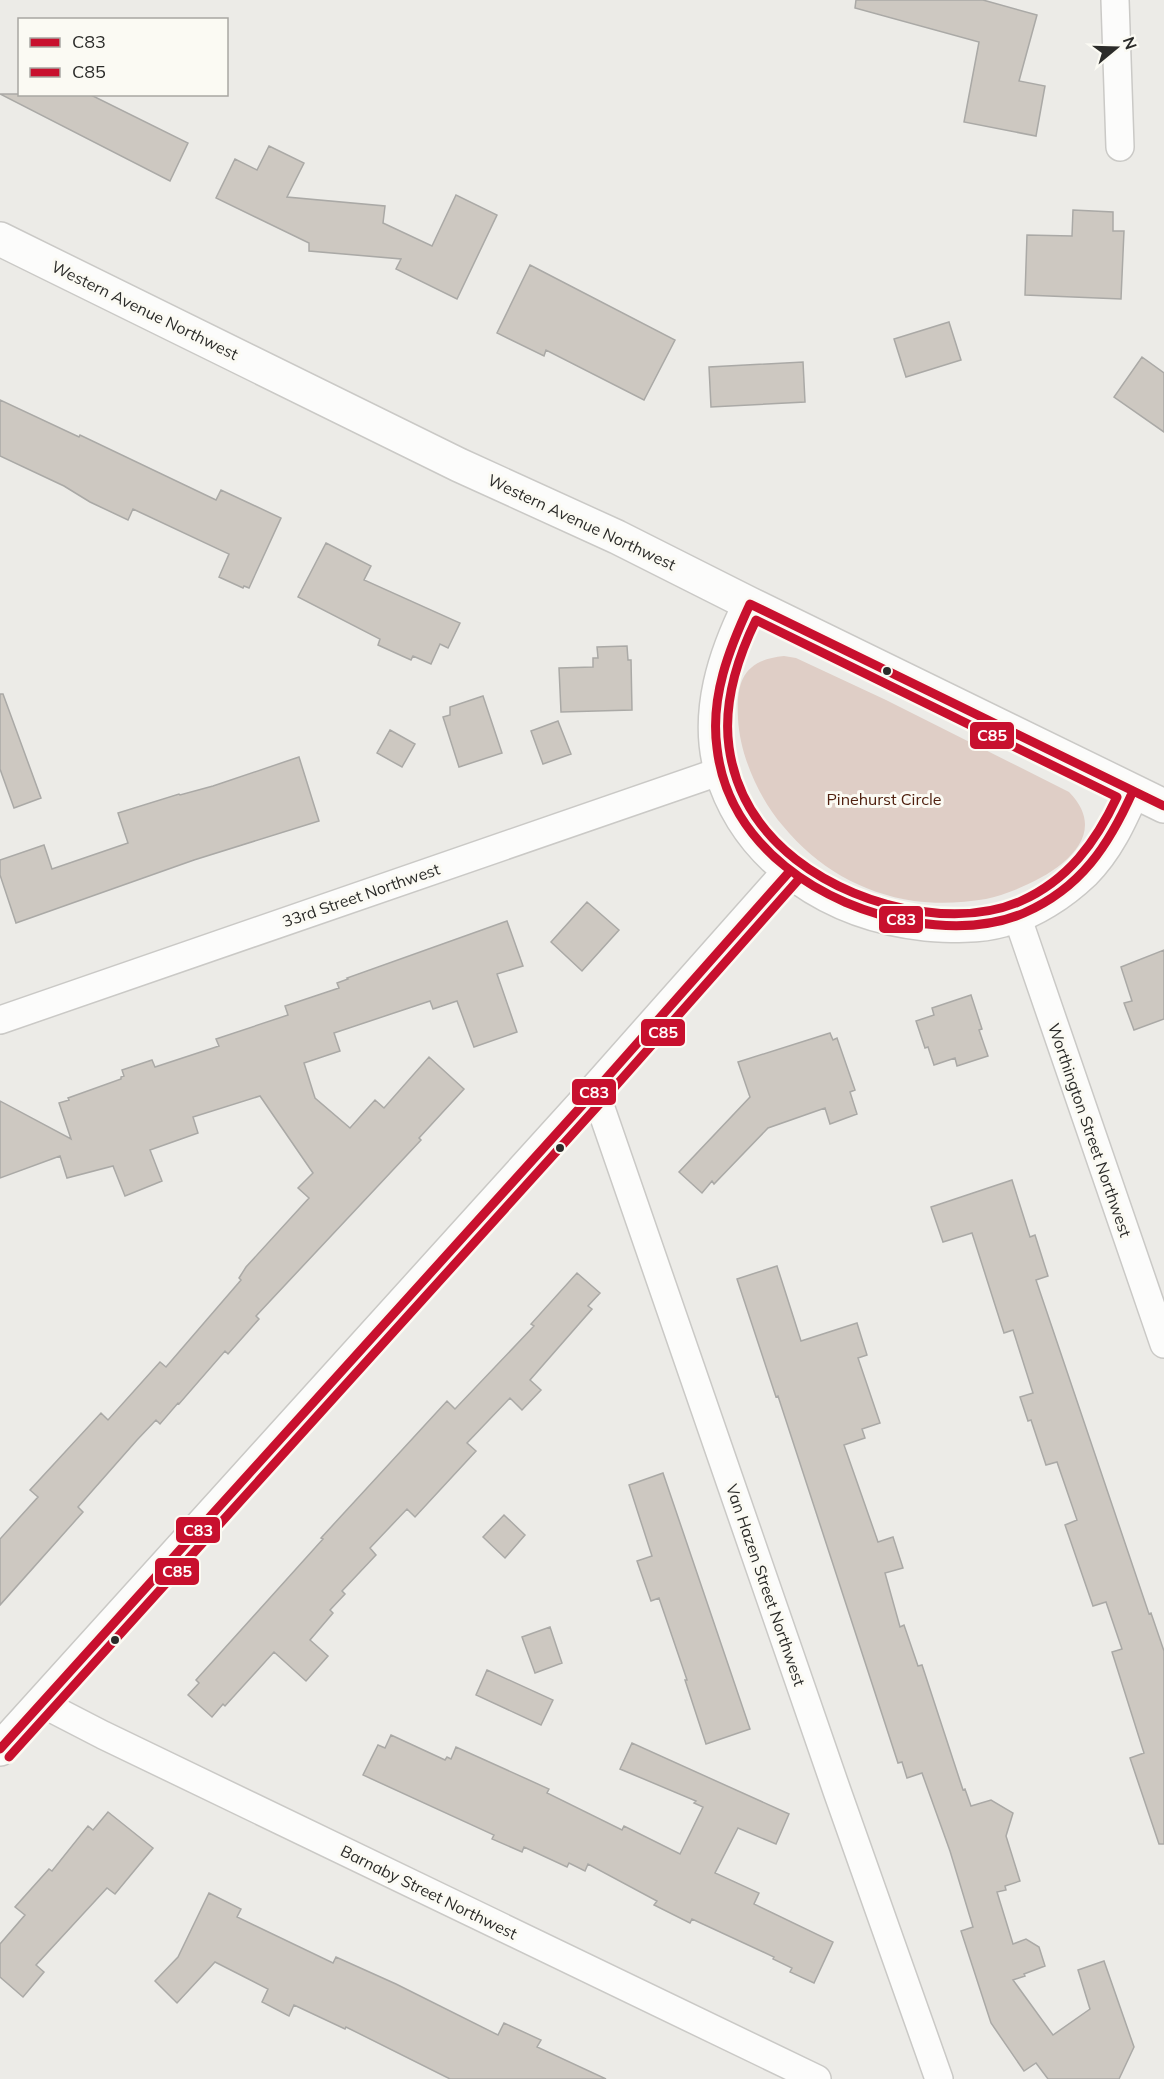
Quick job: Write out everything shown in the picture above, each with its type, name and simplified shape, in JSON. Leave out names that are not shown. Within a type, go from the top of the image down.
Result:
[{"type":"street","points":[[1115,0],[1120,147]]},
{"type":"street","name":"Western Avenue Northwest","points":[[0,239],[459,465],[617,537],[1164,806]]},
{"type":"street","points":[[750,604],[736,631],[721,676],[716,718],[721,771],[750,829],[771,854],[822,894],[846,905],[898,920],[938,925],[969,926],[1017,916],[1051,898],[1088,867],[1116,828],[1133,791]]},
{"type":"street","name":"33rd Street Northwest","points":[[0,1020],[721,771]]},
{"type":"street","points":[[0,1749],[595,1091],[790,871]]},
{"type":"street","name":"Worthington Street Northwest","points":[[1017,916],[1164,1344]]},
{"type":"street","name":"Van Hazen Street Northwest","points":[[595,1091],[939,2079]]},
{"type":"street","name":"Barnaby Street Northwest","points":[[41,1703],[817,2079]]},
{"type":"green space","name":"Pinehurst Circle","points":[[784,656],[796,658],[886,700],[1069,792],[1082,812],[1085,830],[1078,847],[1064,862],[1025,886],[986,899],[959,902],[914,901],[876,892],[858,885],[825,866],[796,841],[774,815],[752,776],[742,747],[738,706],[741,684],[745,675],[759,662]]},
{"type":"building","points":[[856,0],[983,0],[1037,15],[1019,81],[1045,86],[1036,136],[964,122],[979,42],[855,8]]},
{"type":"building","points":[[0,94],[93,96],[188,143],[170,181]]},
{"type":"building","points":[[269,146],[304,163],[287,197],[385,206],[383,223],[432,246],[456,195],[497,215],[457,299],[396,269],[401,259],[309,251],[309,243],[216,198],[235,159],[257,170]]},
{"type":"building","points":[[1073,210],[1113,212],[1113,231],[1124,231],[1121,299],[1025,295],[1027,235],[1072,236]]},
{"type":"building","points":[[530,265],[675,340],[644,400],[546,350],[544,356],[497,333]]},
{"type":"building","points":[[949,322],[961,360],[906,377],[894,339]]},
{"type":"building","points":[[1142,357],[1164,373],[1164,432],[1114,397]]},
{"type":"building","points":[[803,362],[805,402],[711,407],[709,367]]},
{"type":"building","points":[[0,400],[79,437],[80,435],[216,500],[221,490],[281,518],[249,588],[244,586],[243,588],[219,577],[229,554],[133,509],[128,520],[0,456]]},
{"type":"building","points":[[326,543],[371,566],[364,580],[460,623],[448,648],[440,644],[431,664],[413,656],[411,660],[378,645],[380,639],[298,597]]},
{"type":"building","points":[[627,646],[628,660],[631,660],[632,710],[561,712],[559,668],[593,667],[593,658],[598,658],[597,647]]},
{"type":"building","points":[[0,694],[3,694],[41,798],[14,808],[0,769]]},
{"type":"building","points":[[483,696],[502,753],[459,767],[443,717],[450,715],[450,707]]},
{"type":"building","points":[[558,721],[571,754],[543,764],[531,731]]},
{"type":"building","points":[[390,730],[415,744],[402,767],[377,753]]},
{"type":"building","points":[[299,757],[319,821],[194,860],[16,923],[0,875],[0,860],[44,845],[52,869],[128,843],[118,813],[213,786]]},
{"type":"building","points":[[587,902],[619,930],[582,971],[551,942]]},
{"type":"building","points":[[507,921],[523,966],[497,974],[517,1032],[474,1047],[457,1001],[433,1009],[430,1001],[334,1033],[340,1051],[304,1063],[315,1098],[350,1128],[375,1100],[384,1108],[429,1057],[464,1089],[419,1138],[421,1140],[256,1316],[259,1319],[228,1354],[225,1351],[160,1424],[156,1420],[137,1440],[78,1507],[83,1512],[0,1605],[0,1539],[38,1497],[30,1490],[101,1413],[108,1420],[160,1362],[166,1367],[241,1280],[239,1278],[246,1267],[309,1198],[298,1188],[313,1173],[260,1096],[193,1117],[198,1133],[150,1150],[162,1181],[125,1196],[113,1166],[67,1178],[60,1156],[0,1178],[0,1101],[71,1139],[59,1103],[121,1079],[124,1076],[122,1070],[152,1060],[155,1067],[219,1046],[216,1039],[288,1015],[285,1006],[339,988],[337,983],[347,978]]},
{"type":"building","points":[[1164,950],[1164,1019],[1134,1030],[1124,1003],[1132,1001],[1121,967]]},
{"type":"building","points":[[971,995],[988,1056],[957,1066],[955,1058],[934,1065],[928,1047],[925,1048],[916,1021],[934,1015],[932,1008]]},
{"type":"building","points":[[830,1033],[833,1040],[837,1038],[855,1090],[850,1092],[857,1114],[830,1124],[825,1108],[768,1128],[714,1184],[712,1181],[702,1193],[679,1172],[750,1097],[738,1062]]},
{"type":"building","points":[[1012,1180],[1030,1237],[1035,1235],[1048,1276],[1036,1280],[1149,1614],[1151,1613],[1164,1651],[1164,1844],[1159,1844],[1130,1758],[1144,1753],[1112,1652],[1122,1649],[1106,1602],[1093,1606],[1065,1525],[1077,1520],[1057,1462],[1046,1465],[1031,1420],[1028,1421],[1020,1397],[1033,1393],[1013,1330],[1004,1333],[972,1233],[943,1242],[931,1207]]},
{"type":"building","points":[[777,1266],[801,1341],[857,1323],[867,1355],[858,1358],[880,1423],[862,1429],[865,1438],[844,1445],[878,1542],[893,1537],[903,1568],[885,1573],[900,1627],[904,1625],[918,1666],[922,1665],[963,1790],[965,1789],[971,1806],[991,1800],[1013,1813],[1006,1836],[1020,1881],[1005,1886],[1006,1890],[997,1892],[1013,1944],[1026,1939],[1039,1947],[1045,1966],[1013,1980],[1053,2035],[1090,2009],[1078,1970],[1104,1961],[1134,2047],[1119,2079],[1048,2079],[1036,2063],[1024,2071],[991,2023],[961,1931],[973,1927],[950,1851],[922,1773],[907,1778],[902,1762],[898,1763],[778,1396],[776,1397],[737,1279]]},
{"type":"building","points":[[577,1273],[600,1293],[588,1306],[592,1309],[530,1380],[541,1390],[522,1410],[510,1398],[467,1443],[476,1451],[415,1517],[407,1509],[370,1548],[376,1555],[342,1591],[345,1594],[330,1610],[333,1613],[310,1640],[328,1656],[306,1681],[274,1652],[225,1706],[223,1704],[212,1717],[188,1695],[199,1683],[196,1680],[323,1539],[321,1538],[447,1401],[455,1409],[534,1326],[531,1324]]},
{"type":"building","points":[[663,1473],[750,1729],[706,1744],[659,1598],[651,1601],[637,1561],[652,1556],[629,1485]]},
{"type":"building","points":[[504,1515],[525,1535],[505,1558],[483,1537]]},
{"type":"building","points":[[550,1627],[562,1663],[535,1673],[522,1637]]},
{"type":"building","points":[[487,1670],[553,1700],[541,1725],[476,1695]]},
{"type":"building","points":[[391,1735],[445,1760],[447,1757],[451,1759],[456,1747],[549,1789],[547,1793],[622,1830],[624,1826],[680,1854],[703,1807],[694,1803],[696,1801],[620,1769],[632,1743],[789,1814],[776,1844],[738,1828],[715,1873],[759,1893],[754,1904],[833,1942],[814,1983],[790,1972],[792,1968],[773,1959],[774,1957],[692,1919],[690,1923],[654,1905],[657,1901],[588,1864],[585,1871],[569,1863],[567,1867],[524,1847],[522,1852],[492,1839],[494,1835],[363,1775],[378,1745],[385,1748]]},
{"type":"building","points":[[108,1812],[153,1848],[115,1894],[107,1888],[36,1965],[44,1972],[23,1997],[0,1977],[0,1944],[25,1915],[15,1907],[49,1869],[52,1871],[88,1826],[93,1830]]},
{"type":"building","points":[[209,1893],[241,1909],[237,1917],[333,1963],[336,1957],[498,2035],[504,2023],[541,2040],[537,2047],[606,2079],[450,2079],[346,2027],[345,2029],[294,2005],[289,2016],[262,2002],[268,1989],[215,1962],[177,2003],[155,1981],[178,1957]]},
{"type":"transit line","name":"C83","points":[[1133,791],[1114,829],[1091,863],[1062,891],[1024,913],[997,922],[955,926],[913,922],[879,914],[846,902],[814,886],[785,866],[760,842],[739,814],[725,783],[717,748],[716,710],[728,656],[750,604],[1164,806]]},
{"type":"transit line","name":"C85","points":[[756,620],[1117,797],[1109,814],[1079,858],[1053,882],[1021,901],[983,912],[944,914],[885,904],[854,893],[823,878],[796,859],[772,837],[752,811],[737,781],[729,747],[728,714],[733,682],[756,620]]},
{"type":"transit line","name":"C83","points":[[0,1749],[595,1091],[790,871]]},
{"type":"transit line","name":"C85","points":[[9,1757],[604,1099],[799,879]]}]
